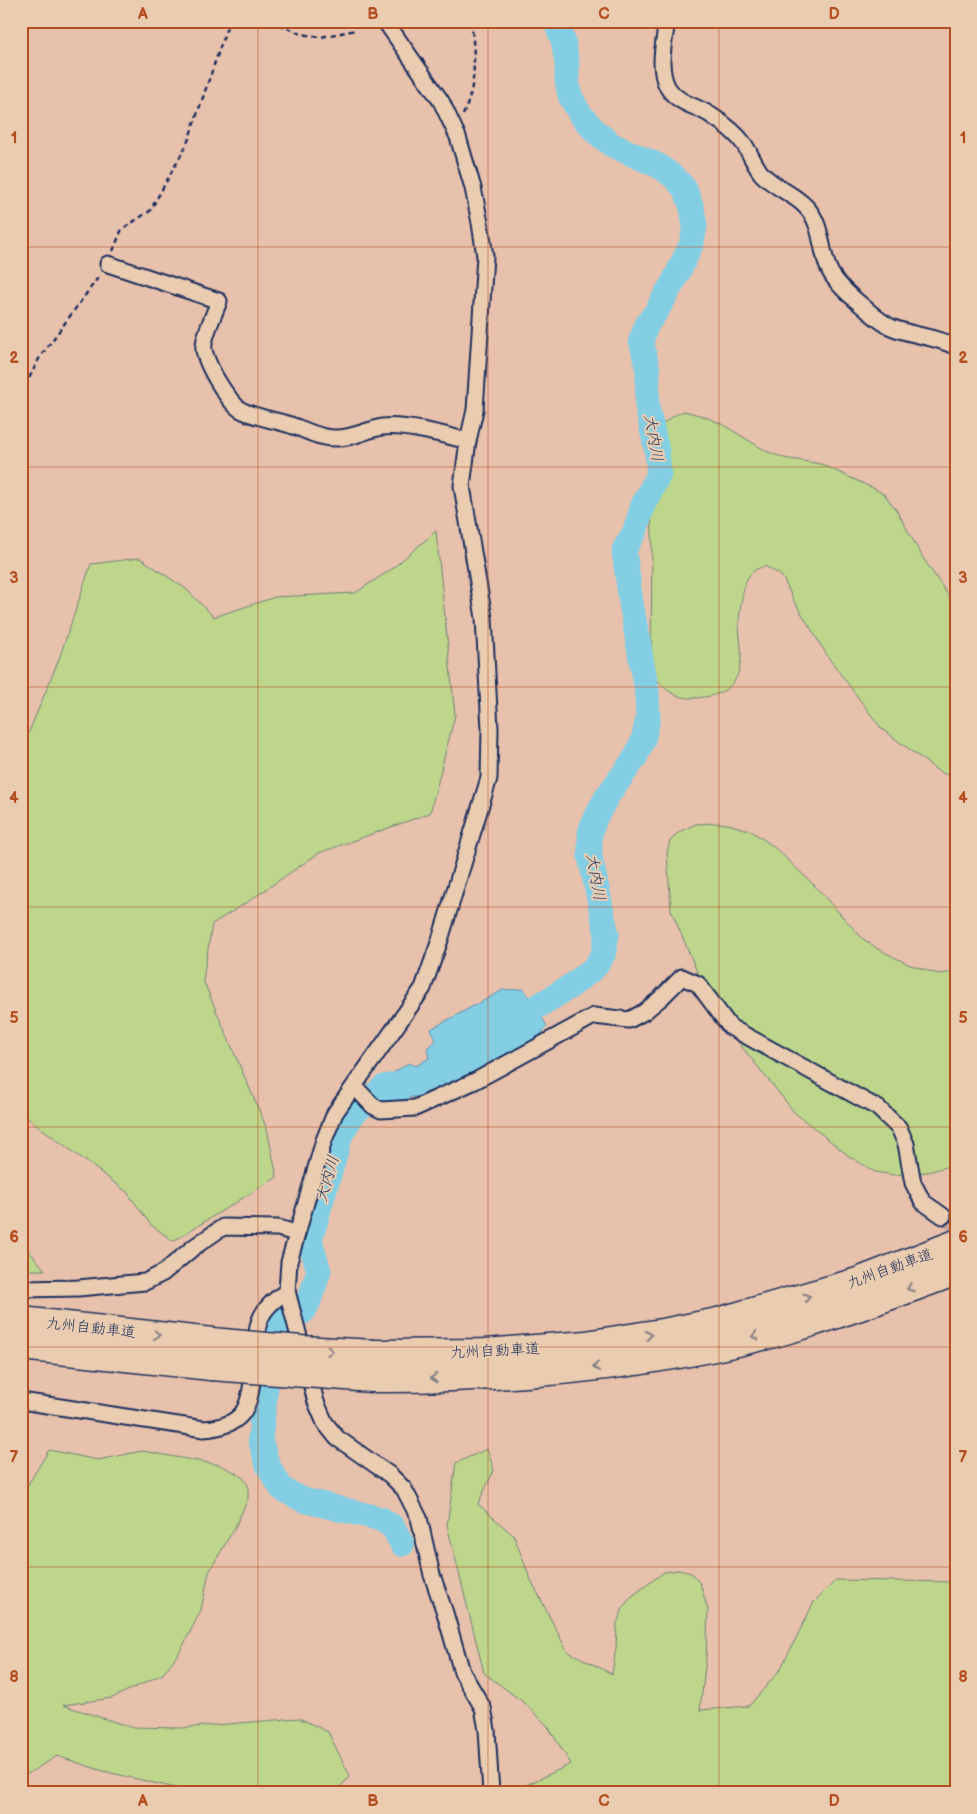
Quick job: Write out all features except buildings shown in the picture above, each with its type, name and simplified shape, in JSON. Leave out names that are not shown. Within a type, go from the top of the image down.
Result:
[{"type":"highway","name":"九州自動車道","points":[[373,1366],[494,1352],[586,1345],[718,1322],[858,1282],[956,1244]]},
{"type":"highway","name":"九州自動車道","points":[[21,1346],[177,1363],[211,1354],[301,1350],[437,1378],[538,1373],[592,1368],[721,1345],[804,1324],[883,1298],[956,1270]]},
{"type":"highway","name":"九州自動車道","points":[[21,1321],[211,1354]]},
{"type":"highway","points":[[21,1360],[177,1363]]},
{"type":"street","points":[[385,21],[441,101],[458,137],[473,188],[485,256],[475,410],[468,441],[462,486],[484,618],[490,729],[489,778],[440,940],[423,988],[335,1113],[324,1140],[296,1233],[289,1262],[287,1291],[316,1402],[325,1423],[337,1438],[390,1475],[404,1489],[419,1518],[432,1575],[462,1672],[482,1708],[487,1730],[491,1793]]},
{"type":"street","points":[[667,21],[662,70],[664,80],[669,89],[674,96],[688,105],[711,115],[732,130],[743,142],[761,173],[774,185],[799,200],[808,208],[816,220],[828,268],[838,282],[867,309],[890,326],[956,347]]},
{"type":"street","points":[[108,264],[218,301],[203,346],[207,360],[232,404],[242,411],[332,439],[395,426],[468,441]]},
{"type":"street","points":[[355,1087],[373,1106],[381,1110],[415,1108],[475,1081],[594,1016],[629,1020],[644,1012],[682,977],[698,984],[730,1027],[878,1108],[899,1128],[906,1144],[914,1183],[922,1202],[943,1216]]},
{"type":"street","points":[[21,1289],[78,1288],[145,1282],[163,1273],[194,1247],[223,1227],[278,1228],[296,1233]]},
{"type":"street","points":[[21,1401],[204,1429],[225,1426],[238,1418],[249,1402],[258,1326],[261,1316],[270,1304],[287,1291]]},
{"type":"path","points":[[21,394],[40,357],[108,264],[122,229],[150,212],[187,144],[229,21]]},
{"type":"path","points":[[271,21],[301,34],[321,37],[356,30]]},
{"type":"path","points":[[455,132],[470,101],[474,80],[474,48],[471,21]]},
{"type":"green space","points":[[684,411],[722,424],[766,451],[784,458],[821,464],[875,489],[885,495],[897,511],[923,558],[956,607],[956,779],[938,771],[881,728],[830,660],[794,601],[783,578],[765,566],[752,572],[745,585],[739,620],[740,667],[733,683],[728,688],[713,695],[686,698],[673,694],[659,681],[651,670],[652,536],[648,447],[653,435],[662,425]]},
{"type":"green space","points":[[436,531],[455,715],[430,813],[319,853],[212,924],[203,980],[267,1129],[277,1177],[173,1241],[151,1225],[127,1192],[21,1113],[21,742],[29,732],[59,659],[91,564],[140,558],[186,589],[214,617],[275,597],[355,593],[392,569]]},
{"type":"green space","points":[[696,824],[728,824],[751,831],[773,846],[814,885],[862,938],[876,948],[908,964],[938,974],[956,972],[956,1164],[928,1172],[893,1175],[875,1172],[849,1156],[795,1113],[714,1012],[671,910],[667,853],[670,841],[679,832]]},
{"type":"green space","points":[[21,1244],[24,1245],[45,1270],[21,1270]]},
{"type":"green space","points":[[487,1449],[494,1470],[478,1504],[514,1536],[530,1578],[567,1651],[612,1674],[617,1623],[624,1606],[631,1597],[664,1572],[679,1570],[691,1573],[700,1583],[708,1610],[706,1658],[700,1710],[749,1706],[780,1670],[814,1602],[836,1580],[956,1582],[956,1793],[515,1793],[526,1785],[571,1764],[547,1725],[523,1702],[484,1673],[447,1525],[456,1463]]},
{"type":"green space","points":[[49,1450],[98,1460],[142,1451],[220,1465],[243,1478],[248,1485],[248,1499],[235,1527],[209,1572],[201,1610],[181,1650],[163,1674],[112,1698],[63,1705],[130,1727],[181,1728],[299,1718],[328,1732],[350,1776],[335,1793],[197,1793],[103,1771],[57,1756],[21,1778],[21,1496]]},
{"type":"water","points":[[524,989],[547,1026],[533,1045],[436,1096],[411,1097],[397,1105],[387,1106],[385,1092],[377,1083],[409,1063],[416,1066],[429,1058],[427,1048],[436,1040],[431,1029],[503,990]]},
{"type":"waterway","name":"大内川","points":[[507,1025],[571,986],[594,968],[603,955],[607,935],[590,857],[590,833],[595,818],[608,795],[635,758],[643,740],[648,718],[647,691],[631,603],[624,550],[635,531],[643,505],[659,474],[657,451],[647,407],[648,370],[641,340],[647,324],[675,279],[692,243],[695,226],[692,208],[685,189],[674,177],[659,166],[612,145],[596,132],[580,114],[570,96],[563,40],[555,21]]},
{"type":"waterway","name":"大内川","points":[[402,1544],[393,1527],[381,1519],[303,1500],[282,1489],[268,1466],[260,1439],[272,1335],[284,1319],[303,1312],[309,1301],[319,1271],[310,1240],[341,1134],[354,1113],[384,1087],[415,1081]]},
{"type":"tunnel","points":[[943,1216],[956,1225]]}]
